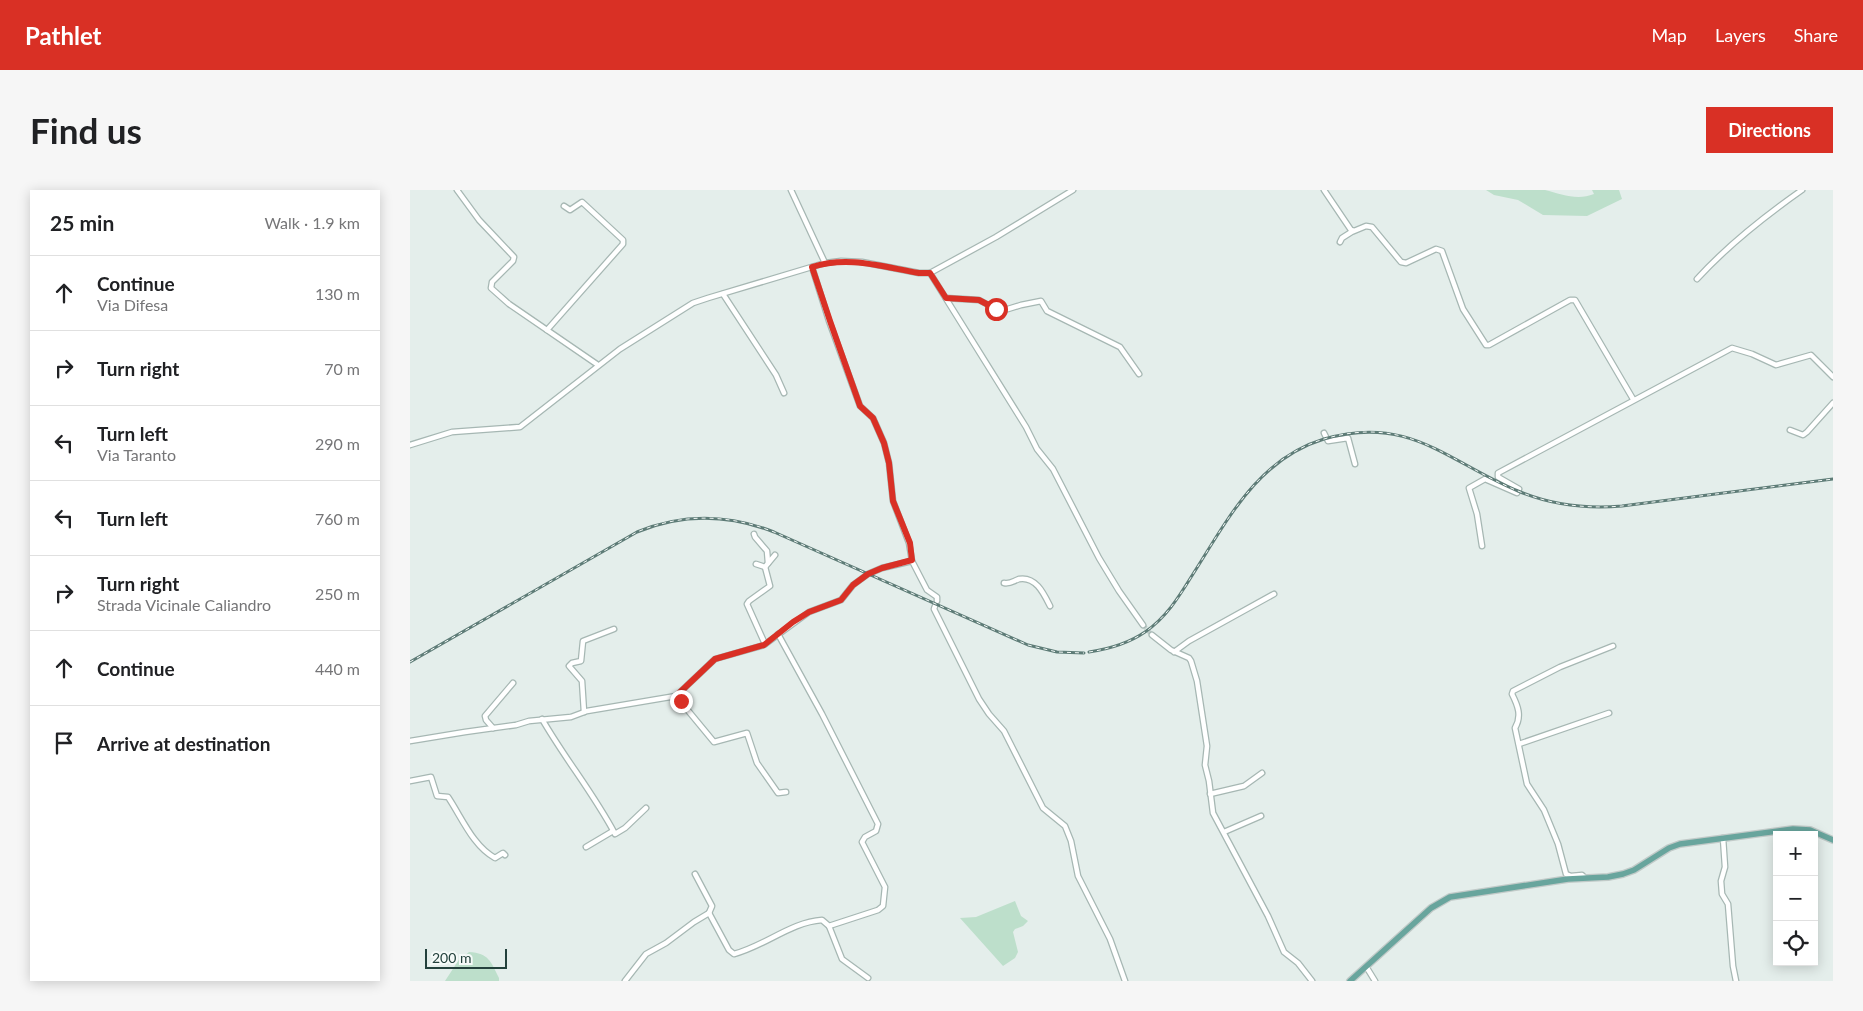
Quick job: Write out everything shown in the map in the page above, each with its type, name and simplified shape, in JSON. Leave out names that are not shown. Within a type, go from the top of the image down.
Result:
[{"type":"main road","points":[[1350,981],[1431,908],[1450,897],[1584,877],[1608,877],[1623,874],[1634,870],[1669,848],[1680,844],[1801,828],[1820,833],[1833,840]]},
{"type":"street","points":[[457,190],[479,220],[514,257],[514,261],[492,282],[490,287],[509,304],[598,365]]},
{"type":"street","points":[[791,190],[826,262]]},
{"type":"street","points":[[1324,190],[1348,227],[1353,231]]},
{"type":"street","points":[[1697,278],[1737,240],[1802,190]]},
{"type":"street","points":[[410,445],[452,432],[520,427],[620,348],[693,303],[826,262],[850,261],[919,273],[930,273],[1003,233],[1069,191]]},
{"type":"street","points":[[548,330],[623,244],[622,240],[582,202],[570,210],[564,206]]},
{"type":"street","points":[[1340,242],[1342,238],[1353,231],[1366,226],[1372,227],[1399,260],[1404,263],[1436,249],[1442,251],[1464,309],[1486,345],[1570,300],[1575,300],[1634,400]]},
{"type":"street","points":[[812,267],[860,406],[873,418],[884,443],[889,463],[893,501],[910,543],[912,560],[927,590],[936,597],[934,609],[979,699],[989,714],[1004,730],[1043,808],[1065,826],[1071,841],[1078,876],[1110,938],[1125,981]]},
{"type":"street","points":[[930,273],[1030,436],[1053,469],[1099,558],[1143,625]]},
{"type":"street","points":[[723,294],[776,375],[784,393]]},
{"type":"street","points":[[946,298],[979,300],[990,307],[1002,309],[1041,301],[1047,311],[1120,346],[1139,374]]},
{"type":"street","points":[[1482,546],[1477,514],[1469,488],[1486,480],[1517,493],[1518,488],[1498,477],[1498,473],[1732,348],[1776,364],[1811,355],[1833,377]]},
{"type":"street","points":[[1790,430],[1803,434],[1807,432],[1833,402]]},
{"type":"street","points":[[1324,433],[1328,441],[1348,438],[1355,464]]},
{"type":"street","points":[[754,534],[755,538],[767,551],[770,586],[747,604],[765,644]]},
{"type":"street","points":[[767,565],[776,555]]},
{"type":"street","points":[[410,742],[542,719],[571,717],[584,712],[676,696],[715,659],[765,644],[809,612],[841,600],[853,585],[868,574],[912,560]]},
{"type":"street","points":[[756,564],[767,565]]},
{"type":"street","points":[[1004,583],[1009,584],[1020,579],[1033,582],[1041,589],[1050,606]]},
{"type":"street","points":[[1174,652],[1274,594]]},
{"type":"street","points":[[584,712],[582,681],[570,666],[572,663],[581,662],[583,641],[614,629]]},
{"type":"street","points":[[778,634],[822,714],[879,826],[876,831],[865,837],[862,845],[885,887],[883,906],[878,910],[829,926]]},
{"type":"street","points":[[1152,636],[1174,652],[1189,658],[1195,674],[1207,746],[1205,765],[1211,807],[1268,916],[1284,952],[1298,963],[1312,981]]},
{"type":"street","points":[[1584,877],[1582,875],[1571,876],[1566,874],[1546,814],[1526,784],[1516,728],[1520,713],[1512,694],[1513,691],[1560,667],[1613,646]]},
{"type":"street","points":[[493,728],[485,716],[513,683]]},
{"type":"street","points":[[676,696],[714,742],[747,734],[758,765],[778,793],[786,792]]},
{"type":"street","points":[[1519,744],[1609,713]]},
{"type":"street","points":[[542,719],[590,795],[601,808],[613,832]]},
{"type":"street","points":[[1210,794],[1244,786],[1262,773]]},
{"type":"street","points":[[410,781],[431,777],[437,796],[448,797],[470,833],[488,853],[495,858],[503,853],[505,854]]},
{"type":"street","points":[[586,847],[613,832],[615,834],[625,828],[646,808]]},
{"type":"street","points":[[1224,832],[1262,816]]},
{"type":"street","points":[[1722,838],[1725,867],[1721,881],[1722,894],[1728,904],[1736,981]]},
{"type":"street","points":[[626,981],[646,954],[666,943],[709,913],[712,906],[695,874]]},
{"type":"street","points":[[709,913],[732,954],[768,941],[796,925],[822,920],[829,926],[842,959],[868,978]]},
{"type":"street","points":[[1366,968],[1375,981]]},
{"type":"green space","points":[[1486,190],[1545,190],[1581,197],[1594,194],[1592,190],[1619,190],[1622,199],[1587,216],[1543,215],[1518,200],[1494,195]]},
{"type":"green space","points":[[1015,901],[1021,916],[1028,921],[1013,932],[1018,952],[1015,958],[1003,966],[960,918],[976,917]]},
{"type":"green space","points":[[469,952],[485,956],[494,967],[499,981],[445,981],[462,955],[463,957]]},
{"type":"tunnel","points":[[1143,625],[1152,635]]},
{"type":"railway","points":[[1089,652],[1126,642],[1139,636],[1160,620],[1178,598],[1232,512],[1247,493],[1281,461],[1301,448],[1324,439],[1354,433],[1380,432],[1404,437],[1427,445],[1518,491],[1543,500],[1569,505],[1622,506],[1833,479]]},
{"type":"railway","points":[[410,662],[637,532],[671,521],[706,518],[740,522],[774,532],[1028,645],[1057,652],[1084,653]]},
{"type":"route","points":[[681,701],[676,696],[682,693],[715,659],[764,645],[809,612],[841,600],[853,585],[868,574],[912,560],[910,543],[893,501],[889,463],[884,443],[873,418],[860,406],[812,267],[826,262],[850,261],[919,273],[930,273],[946,298],[979,300],[996,309]]}]
